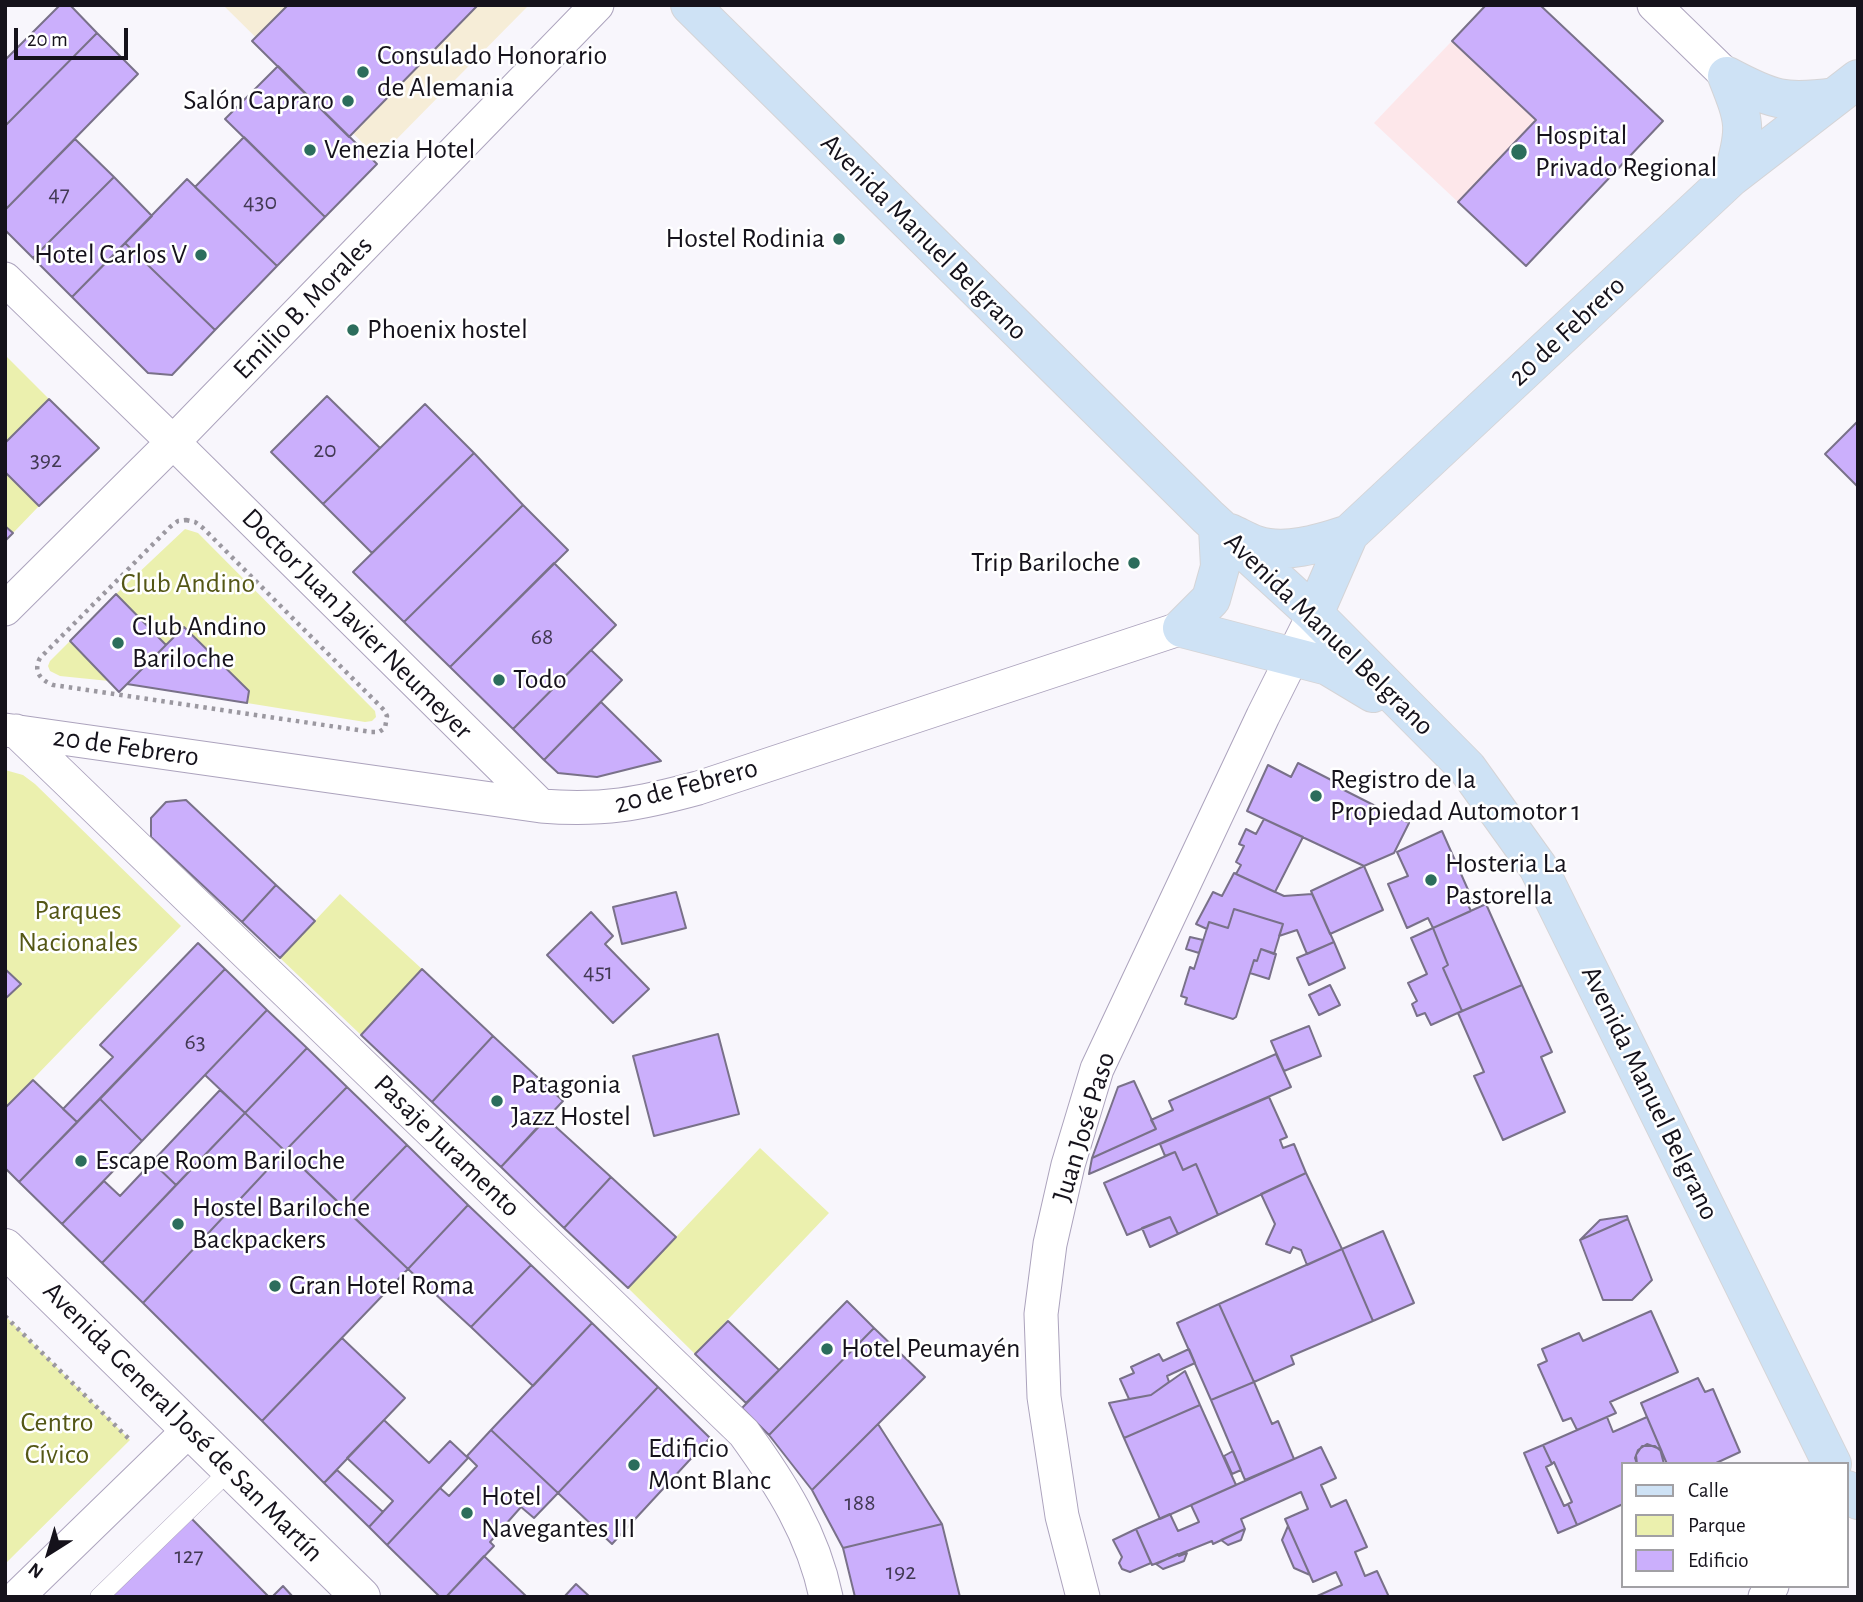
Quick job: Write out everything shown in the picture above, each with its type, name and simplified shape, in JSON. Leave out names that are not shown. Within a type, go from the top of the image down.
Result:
[{"type":"main road","name":"Avenida Manuel Belgrano","points":[[690,5],[1218,528],[1314,614],[1467,768],[1538,867],[1826,1451]]},
{"type":"main road","points":[[1727,76],[1765,96],[1797,102],[1846,88]]},
{"type":"main road","points":[[1727,76],[1742,114],[1743,141],[1733,175]]},
{"type":"main road","name":"20 de Febrero","points":[[1314,614],[1349,534],[1733,175],[1846,88]]},
{"type":"main road","points":[[1182,628],[1211,599],[1220,567],[1218,528],[1258,546],[1294,548],[1317,545],[1349,534]]},
{"type":"main road","points":[[1182,628],[1328,666],[1420,721]]},
{"type":"main road","name":"Avenida General José de San Martín","points":[[5,1248],[360,1597]]},
{"type":"main road","points":[[1826,1451],[1858,1459]]},
{"type":"street","name":"Emilio B. Morales","points":[[5,609],[173,442],[597,5]]},
{"type":"street","points":[[1654,5],[1727,76]]},
{"type":"street","name":"Doctor Juan Javier Neumeyer","points":[[5,279],[541,806]]},
{"type":"street","name":"Juan José Paso","points":[[1083,1597],[1062,1516],[1043,1383],[1041,1314],[1051,1244],[1068,1165],[1097,1069],[1314,614]]},
{"type":"street","name":"20 de Febrero","points":[[10,730],[541,806],[610,808],[646,802],[698,788],[1182,628]]},
{"type":"street","name":"Pasaje Juramento","points":[[10,730],[744,1433],[774,1474],[800,1517],[817,1557],[826,1597]]},
{"type":"street","points":[[17,1597],[189,1430]]},
{"type":"lane","points":[[99,1597],[231,1469]]},
{"type":"path","points":[[178,521],[195,522],[384,710],[387,716],[385,728],[371,733],[53,685],[44,682],[36,665],[170,527],[178,521]]},
{"type":"path","points":[[5,1316],[130,1440],[121,1450]]},
{"type":"shaded area","name":"Salón Capraro","points":[[223,5],[529,5],[378,158]]},
{"type":"shaded area","name":"Hospital Privado Regional","points":[[1486,5],[1540,5],[1663,121],[1526,266],[1374,123]]},
{"type":"green space","points":[[5,355],[49,399],[5,443]]},
{"type":"green space","points":[[5,472],[39,506],[13,533],[5,526]]},
{"type":"green space","name":"Club Andino","points":[[185,529],[198,533],[375,711],[376,717],[372,721],[247,703],[248,691],[184,627],[166,645],[116,594]]},
{"type":"green space","points":[[70,641],[109,681],[60,676],[50,671],[50,661]]},
{"type":"green space","name":"Parques Nacionales","points":[[5,770],[23,775],[35,784],[181,926],[5,1108]]},
{"type":"green space","points":[[340,894],[422,969],[361,1035],[280,958]]},
{"type":"green space","points":[[760,1148],[829,1213],[695,1354],[628,1288]]},
{"type":"green space","name":"Centro Cívico","points":[[5,1316],[130,1440],[5,1564]]},
{"type":"building","points":[[60,5],[70,5],[97,33],[5,126],[5,60]]},
{"type":"building","name":"Salón Capraro","points":[[288,5],[478,5],[349,137],[252,41]]},
{"type":"building","name":"Hospital Privado Regional","points":[[1486,5],[1540,5],[1663,121],[1526,266],[1458,202],[1536,120],[1452,41]]},
{"type":"building","points":[[97,33],[138,74],[5,210],[5,126]]},
{"type":"building","name":"Venezia Hotel","points":[[278,66],[377,164],[325,217],[225,119]]},
{"type":"building","points":[[244,137],[325,217],[277,266],[195,187]]},
{"type":"building","points":[[75,139],[114,177],[33,258],[5,230],[5,210]]},
{"type":"building","points":[[114,177],[152,216],[72,297],[33,258]]},
{"type":"building","name":"Hotel Carlos V","points":[[187,179],[277,266],[215,330],[125,243]]},
{"type":"building","points":[[125,243],[215,330],[172,375],[148,373],[72,297]]},
{"type":"building","points":[[327,396],[380,448],[323,504],[271,452]]},
{"type":"building","points":[[49,399],[99,448],[39,506],[5,472],[5,443]]},
{"type":"building","points":[[425,404],[474,453],[372,553],[323,504]]},
{"type":"building","points":[[1858,421],[1858,487],[1825,454]]},
{"type":"building","points":[[474,453],[523,505],[404,622],[353,572]]},
{"type":"building","points":[[523,505],[568,550],[450,667],[404,622]]},
{"type":"building","points":[[5,526],[13,533],[5,541]]},
{"type":"building","points":[[554,563],[616,625],[513,729],[450,667]]},
{"type":"building","name":"Club Andino Bariloche","points":[[116,594],[166,645],[119,692],[70,641]]},
{"type":"building","points":[[184,627],[249,691],[247,703],[127,684]]},
{"type":"building","points":[[591,650],[622,680],[544,760],[513,729]]},
{"type":"building","points":[[601,702],[661,761],[597,777],[558,773],[544,760]]},
{"type":"building","points":[[1298,763],[1409,823],[1394,853],[1364,866],[1247,811],[1268,765],[1291,777]]},
{"type":"building","points":[[186,800],[276,885],[242,922],[151,837],[151,818],[166,802]]},
{"type":"building","points":[[1264,819],[1303,837],[1275,892],[1236,874],[1241,865],[1236,862],[1244,846],[1239,844],[1246,829],[1256,834]]},
{"type":"building","name":"Hosteria La Pastorella","points":[[1442,831],[1473,901],[1467,903],[1471,911],[1433,928],[1428,918],[1407,928],[1388,884],[1408,876],[1397,852]]},
{"type":"building","points":[[1364,866],[1383,910],[1330,934],[1311,891]]},
{"type":"building","points":[[1234,873],[1284,896],[1312,894],[1334,942],[1307,954],[1297,930],[1279,936],[1283,924],[1234,909],[1228,928],[1209,922],[1207,929],[1196,924],[1213,892],[1222,896]]},
{"type":"building","points":[[276,885],[315,921],[280,958],[242,922]]},
{"type":"building","points":[[676,892],[686,928],[622,944],[613,907]]},
{"type":"building","points":[[1486,904],[1522,985],[1462,1011],[1443,968],[1448,965],[1433,928]]},
{"type":"building","points":[[1234,909],[1283,924],[1274,954],[1261,949],[1257,961],[1254,960],[1236,1017],[1233,1019],[1185,1004],[1187,998],[1181,996],[1190,967],[1194,969],[1209,922],[1228,928]]},
{"type":"building","points":[[591,912],[613,936],[605,944],[649,989],[613,1023],[547,955]]},
{"type":"building","points":[[1433,928],[1448,965],[1443,968],[1462,1011],[1431,1025],[1425,1013],[1417,1016],[1412,1004],[1417,1001],[1408,983],[1427,974],[1411,938]]},
{"type":"building","points":[[1190,937],[1203,940],[1199,953],[1186,949]]},
{"type":"building","points":[[1334,942],[1345,968],[1309,985],[1297,958]]},
{"type":"building","points":[[198,943],[225,969],[77,1122],[63,1109],[113,1057],[100,1045]]},
{"type":"building","points":[[1261,949],[1276,954],[1269,979],[1250,973]]},
{"type":"building","points":[[5,969],[21,984],[5,999]]},
{"type":"building","points":[[225,969],[267,1010],[142,1141],[100,1099]]},
{"type":"building","points":[[422,969],[493,1036],[432,1102],[361,1035]]},
{"type":"building","points":[[1330,985],[1340,1005],[1319,1015],[1309,995]]},
{"type":"building","points":[[1522,985],[1552,1052],[1541,1057],[1565,1112],[1503,1140],[1474,1076],[1484,1072],[1458,1013]]},
{"type":"building","points":[[267,1010],[307,1048],[245,1113],[205,1075]]},
{"type":"building","points":[[1309,1026],[1321,1056],[1284,1071],[1271,1041]]},
{"type":"building","points":[[718,1034],[739,1114],[654,1136],[633,1056]]},
{"type":"building","name":"Patagonia Jazz Hostel","points":[[493,1036],[563,1101],[501,1167],[432,1102]]},
{"type":"building","points":[[307,1048],[347,1087],[285,1151],[245,1113]]},
{"type":"building","points":[[1276,1054],[1291,1087],[1089,1174],[1092,1158],[1156,1129],[1151,1120],[1173,1110],[1169,1101]]},
{"type":"building","points":[[33,1080],[77,1122],[19,1182],[5,1168],[5,1108]]},
{"type":"building","points":[[1134,1081],[1156,1129],[1092,1158],[1118,1087]]},
{"type":"building","points":[[347,1087],[407,1145],[345,1209],[285,1151]]},
{"type":"building","points":[[220,1090],[245,1113],[176,1185],[152,1162]]},
{"type":"building","points":[[1269,1097],[1287,1137],[1280,1140],[1283,1148],[1294,1144],[1306,1173],[1218,1215],[1196,1164],[1183,1170],[1175,1152],[1165,1156],[1160,1144]]},
{"type":"building","name":"Escape Room Bariloche","points":[[100,1099],[142,1141],[62,1224],[19,1182]]},
{"type":"building","name":"Hostel Bariloche Backpackers","points":[[245,1113],[285,1151],[143,1303],[102,1263]]},
{"type":"building","points":[[546,1118],[611,1177],[564,1228],[501,1167]]},
{"type":"building","points":[[407,1145],[468,1205],[408,1269],[345,1209]]},
{"type":"building","name":"Gran Hotel Roma","points":[[285,1151],[408,1269],[262,1421],[143,1303]]},
{"type":"building","points":[[1175,1152],[1183,1170],[1196,1164],[1218,1215],[1178,1234],[1170,1217],[1127,1235],[1104,1183]]},
{"type":"building","points":[[152,1162],[176,1185],[102,1263],[62,1224],[104,1181],[120,1196]]},
{"type":"building","points":[[1306,1173],[1342,1249],[1307,1265],[1301,1250],[1293,1247],[1290,1253],[1266,1244],[1275,1224],[1261,1194]]},
{"type":"building","points":[[611,1177],[676,1237],[628,1288],[564,1228]]},
{"type":"building","points":[[468,1205],[531,1265],[471,1327],[408,1269]]},
{"type":"building","points":[[1627,1216],[1628,1219],[1580,1240],[1600,1220]]},
{"type":"building","points":[[1170,1217],[1178,1234],[1150,1247],[1142,1228]]},
{"type":"building","points":[[1628,1219],[1652,1280],[1632,1300],[1603,1300],[1580,1240]]},
{"type":"building","points":[[1383,1231],[1414,1303],[1373,1321],[1342,1249]]},
{"type":"building","points":[[1342,1249],[1373,1321],[1291,1356],[1294,1364],[1254,1382],[1219,1304]]},
{"type":"building","points":[[531,1265],[592,1323],[533,1386],[471,1327]]},
{"type":"building","name":"Hotel Peumayén","points":[[847,1301],[874,1328],[769,1435],[742,1408]]},
{"type":"building","points":[[1219,1304],[1254,1382],[1211,1400],[1177,1323]]},
{"type":"building","points":[[1651,1311],[1678,1372],[1610,1402],[1616,1413],[1577,1430],[1571,1418],[1563,1421],[1538,1365],[1547,1361],[1542,1349],[1579,1333],[1583,1341]]},
{"type":"building","points":[[728,1321],[779,1370],[746,1403],[695,1354]]},
{"type":"building","points":[[592,1323],[658,1387],[558,1493],[491,1430]]},
{"type":"building","points":[[874,1328],[925,1377],[812,1490],[769,1435]]},
{"type":"building","points":[[342,1338],[405,1398],[324,1483],[262,1421]]},
{"type":"building","points":[[1189,1349],[1195,1363],[1167,1376],[1169,1382],[1151,1395],[1129,1399],[1120,1379],[1134,1373],[1131,1367],[1159,1354],[1163,1361]]},
{"type":"building","points":[[1185,1371],[1200,1405],[1124,1438],[1109,1403],[1151,1395]]},
{"type":"building","points":[[1698,1378],[1705,1392],[1713,1389],[1740,1452],[1718,1462],[1666,1462],[1641,1403]]},
{"type":"building","points":[[1254,1382],[1272,1424],[1278,1421],[1294,1459],[1245,1480],[1211,1400]]},
{"type":"building","name":"Edificio Mont Blanc","points":[[658,1387],[710,1438],[612,1544],[558,1493]]},
{"type":"building","points":[[1200,1405],[1236,1485],[1160,1519],[1124,1438]]},
{"type":"building","points":[[1607,1417],[1613,1432],[1647,1417],[1662,1452],[1655,1446],[1642,1446],[1636,1455],[1637,1462],[1622,1462],[1622,1504],[1577,1525],[1568,1504],[1572,1502],[1543,1445]]},
{"type":"building","points":[[384,1420],[429,1463],[450,1441],[468,1458],[387,1545],[369,1527],[393,1501],[347,1458]]},
{"type":"building","points":[[878,1424],[942,1524],[843,1548],[812,1490]]},
{"type":"building","name":"Hotel Navegantes III","points":[[491,1430],[558,1493],[534,1518],[521,1507],[490,1542],[494,1546],[446,1597],[440,1597],[387,1545],[440,1488],[449,1496],[477,1466],[467,1456]]},
{"type":"building","points":[[1647,1444],[1660,1449],[1663,1462],[1636,1462],[1638,1450]]},
{"type":"building","points":[[1543,1445],[1552,1464],[1546,1467],[1564,1506],[1568,1504],[1577,1525],[1558,1533],[1524,1453]]},
{"type":"building","points":[[1321,1447],[1336,1478],[1321,1485],[1331,1507],[1346,1500],[1367,1547],[1355,1552],[1365,1576],[1377,1571],[1389,1597],[1315,1597],[1342,1585],[1336,1572],[1313,1582],[1285,1519],[1308,1509],[1301,1492],[1241,1519],[1245,1529],[1213,1544],[1212,1541],[1152,1565],[1136,1529],[1170,1514],[1178,1531],[1199,1522],[1191,1505]]},
{"type":"building","points":[[1233,1451],[1241,1470],[1232,1474],[1224,1456]]},
{"type":"building","points":[[337,1470],[383,1512],[369,1527],[324,1483]]},
{"type":"building","points":[[189,1516],[269,1597],[107,1597]]},
{"type":"building","points":[[942,1524],[960,1597],[855,1597],[843,1548]]},
{"type":"building","points":[[1288,1526],[1310,1575],[1294,1568],[1282,1540]]},
{"type":"building","points":[[1136,1529],[1151,1563],[1130,1572],[1122,1569],[1119,1563],[1122,1557],[1113,1540]]},
{"type":"building","points":[[1245,1529],[1241,1540],[1228,1545],[1221,1540]]},
{"type":"building","points":[[1187,1553],[1184,1561],[1163,1569],[1156,1564],[1178,1554]]},
{"type":"building","points":[[484,1556],[527,1597],[446,1597]]},
{"type":"building","points":[[576,1584],[590,1597],[564,1597]]},
{"type":"building","points":[[283,1586],[293,1597],[272,1597]]},
{"type":"place","name":"Consulado Honorario de Alemania","points":[[363,72]]},
{"type":"place","name":"Salón Capraro","points":[[348,101]]},
{"type":"place","name":"Venezia Hotel","points":[[310,150]]},
{"type":"place","name":"Hospital Privado Regional","points":[[1519,152]]},
{"type":"place","name":"Hostel Rodinia","points":[[839,239]]},
{"type":"place","name":"Hotel Carlos V","points":[[201,255]]},
{"type":"place","name":"Phoenix hostel","points":[[353,330]]},
{"type":"place","name":"Trip Bariloche","points":[[1134,563]]},
{"type":"place","name":"Club Andino Bariloche","points":[[118,643]]},
{"type":"place","name":"Todo","points":[[499,680]]},
{"type":"place","name":"Registro de la Propiedad Automotor 1","points":[[1316,796]]},
{"type":"place","name":"Hosteria La Pastorella","points":[[1431,880]]},
{"type":"place","name":"Patagonia Jazz Hostel","points":[[497,1101]]},
{"type":"place","name":"Escape Room Bariloche","points":[[81,1161]]},
{"type":"place","name":"Hostel Bariloche Backpackers","points":[[178,1224]]},
{"type":"place","name":"Gran Hotel Roma","points":[[275,1286]]},
{"type":"place","name":"Hotel Peumayén","points":[[827,1349]]},
{"type":"place","name":"Edificio Mont Blanc","points":[[634,1465]]},
{"type":"place","name":"Hotel Navegantes III","points":[[467,1513]]}]
